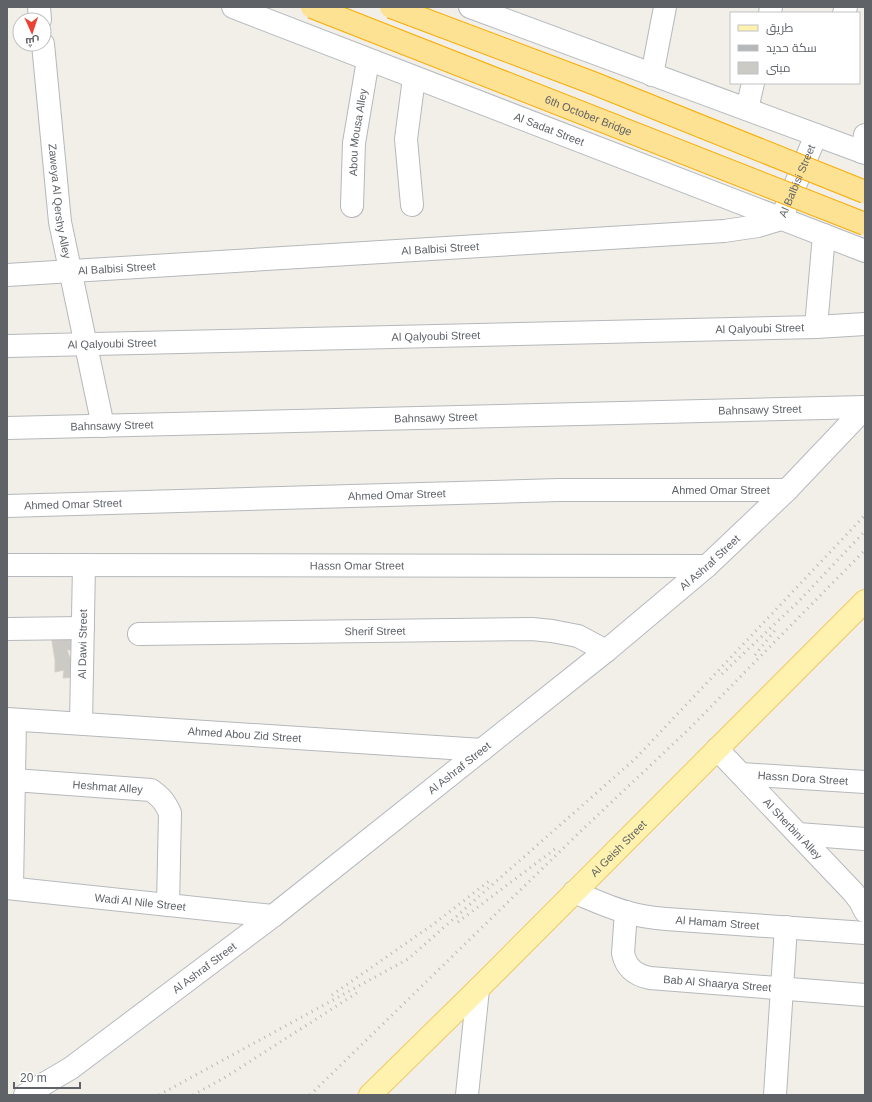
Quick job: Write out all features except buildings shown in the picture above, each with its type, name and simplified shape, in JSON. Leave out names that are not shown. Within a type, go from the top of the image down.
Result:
[{"type":"highway","name":"6th October Bridge","points":[[312,7],[865,224]]},
{"type":"highway","points":[[391,7],[593,84],[865,192]]},
{"type":"main road","name":"Al Geish Street","points":[[370,1095],[478,989],[865,601]]},
{"type":"street","name":"Al Sadat Street","points":[[233,7],[865,251]]},
{"type":"street","points":[[470,7],[496,12],[652,75],[816,135],[864,147]]},
{"type":"street","points":[[652,75],[665,7]]},
{"type":"street","name":"Zaweya Al Qershy Alley","points":[[44,52],[60,222],[103,426]]},
{"type":"street","name":"Abou Mousa Alley","points":[[352,206],[354,143],[368,60]]},
{"type":"street","points":[[412,205],[406,139],[414,78]]},
{"type":"street","points":[[747,109],[753,84]]},
{"type":"street","name":"Al Balbisi Street","points":[[7,276],[724,232],[758,226],[781,219],[816,135]]},
{"type":"street","points":[[816,327],[824,235]]},
{"type":"street","name":"Al Qalyoubi Street","points":[[7,346],[816,327],[865,324]]},
{"type":"street","name":"Bahnsawy Street","points":[[7,428],[865,408]]},
{"type":"street","name":"Al Ashraf Street","points":[[25,1095],[71,1068],[273,916],[606,651],[707,566],[787,490],[865,408]]},
{"type":"street","name":"Ahmed Omar Street","points":[[7,506],[559,490],[787,490]]},
{"type":"street","name":"Hassn Omar Street","points":[[7,565],[707,566]]},
{"type":"street","name":"Al Dawi Street","points":[[81,723],[84,565]]},
{"type":"street","points":[[7,629],[83,628]]},
{"type":"street","name":"Sherif Street","points":[[139,634],[532,629],[578,636],[606,651]]},
{"type":"street","points":[[10,888],[14,780],[11,719]]},
{"type":"street","name":"Ahmed Abou Zid Street","points":[[11,719],[482,750]]},
{"type":"street","name":"Al Sherbini Alley","points":[[717,749],[853,892],[865,911]]},
{"type":"street","name":"Hassn Dora Street","points":[[741,774],[865,782]]},
{"type":"street","name":"Heshmat Alley","points":[[14,780],[151,790],[159,796],[166,804],[170,813],[168,905]]},
{"type":"street","points":[[798,834],[865,839]]},
{"type":"street","name":"Wadi Al Nile Street","points":[[10,888],[273,916]]},
{"type":"street","name":"Al Hamam Street","points":[[574,892],[606,906],[645,917],[865,933]]},
{"type":"street","name":"Bab Al Shaarya Street","points":[[626,912],[623,953],[624,958],[630,969],[639,975],[650,978],[865,995]]},
{"type":"street","points":[[775,1095],[786,928]]},
{"type":"street","points":[[467,1095],[478,989]]},
{"type":"railway","points":[[159,1095],[408,959],[635,759],[865,515]]},
{"type":"railway","points":[[722,674],[799,601],[865,531]]},
{"type":"railway","points":[[310,1095],[583,829],[688,730],[865,550]]},
{"type":"railway","points":[[755,655],[776,629]]},
{"type":"railway","points":[[458,922],[555,849]]},
{"type":"railway","points":[[332,995],[435,923],[489,881]]},
{"type":"railway","points":[[193,1095],[224,1078],[360,991]]}]
